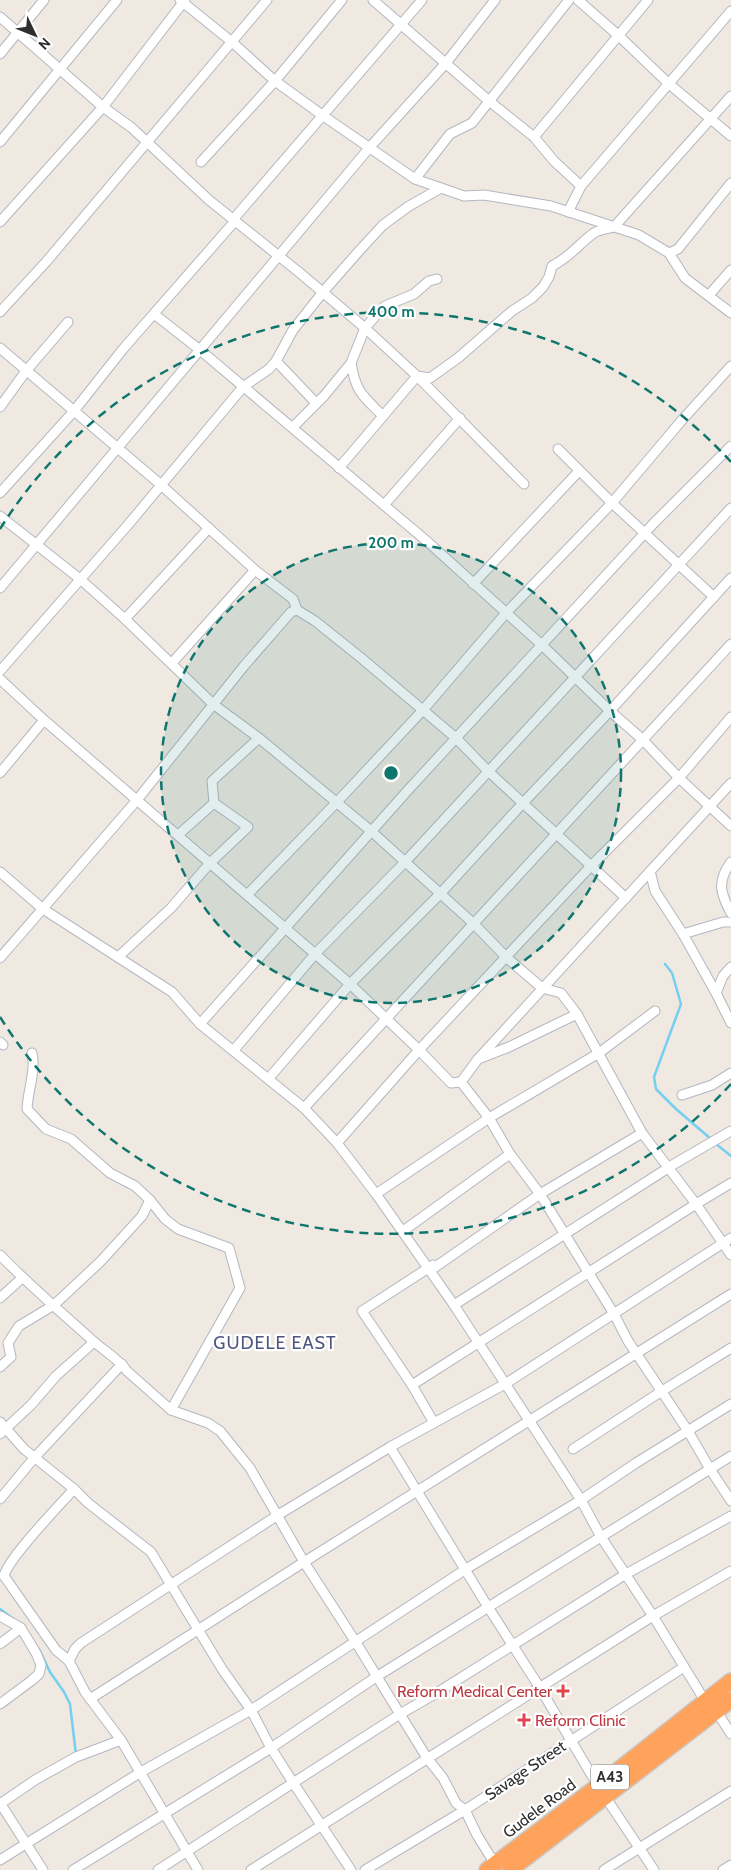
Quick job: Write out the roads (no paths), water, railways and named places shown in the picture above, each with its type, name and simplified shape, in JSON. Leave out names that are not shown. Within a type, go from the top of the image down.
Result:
[{"type":"highway","name":"Gudele Road","points":[[510,1870],[705,1701],[731,1682]]},
{"type":"highway","name":"Gudele Road","points":[[491,1867],[717,1712],[731,1700]]},
{"type":"street","points":[[0,54],[44,0]]},
{"type":"street","points":[[0,142],[117,0]]},
{"type":"street","points":[[0,312],[46,262],[267,0]]},
{"type":"street","points":[[201,162],[275,81],[342,0]]},
{"type":"street","points":[[374,0],[489,101],[534,137],[554,161],[581,186]]},
{"type":"street","points":[[0,493],[74,412],[123,349],[422,0]]},
{"type":"street","points":[[0,588],[116,447],[280,256],[370,147],[446,63],[495,0]]},
{"type":"street","points":[[415,179],[450,134],[472,123],[569,0]]},
{"type":"street","points":[[578,0],[620,36],[668,83],[731,136]]},
{"type":"street","points":[[534,137],[620,36],[648,0]]},
{"type":"street","points":[[0,222],[103,107],[183,1],[275,81],[415,179],[464,196],[484,195],[551,206],[639,235],[669,252],[685,278],[731,312]]},
{"type":"street","points":[[568,212],[581,186],[731,11]]},
{"type":"street","points":[[0,17],[103,107],[132,128],[209,200],[236,218],[365,328],[460,418],[524,484]]},
{"type":"street","points":[[417,376],[430,378],[450,364],[512,311],[532,298],[550,277],[552,266],[573,253],[596,232],[614,227],[731,96]]},
{"type":"street","points":[[669,252],[678,249],[731,183]]},
{"type":"street","points":[[0,671],[243,387],[269,369],[276,361],[293,330],[323,292],[383,225],[441,188]]},
{"type":"street","points":[[709,295],[731,270]]},
{"type":"street","points":[[293,427],[351,363],[365,328],[386,306],[414,294],[429,280],[437,279]]},
{"type":"street","points":[[154,314],[293,427],[428,543],[543,646],[731,826]]},
{"type":"street","points":[[0,406],[26,371],[68,322]]},
{"type":"street","points":[[0,348],[160,484],[255,570],[292,599],[297,610],[315,621],[360,657],[456,738],[488,771],[590,867],[626,898]]},
{"type":"street","points":[[276,361],[316,403]]},
{"type":"street","points":[[351,363],[359,391],[383,416]]},
{"type":"street","points":[[247,895],[423,710],[506,613],[612,503],[682,420],[731,366]]},
{"type":"street","points":[[339,468],[417,376]]},
{"type":"street","points":[[384,505],[460,418]]},
{"type":"street","points":[[200,1024],[456,738],[543,646],[654,523],[731,446]]},
{"type":"street","points":[[558,449],[612,503],[714,597]]},
{"type":"street","points":[[472,584],[579,471]]},
{"type":"street","points":[[234,1050],[315,954],[405,862],[731,508]]},
{"type":"street","points":[[0,516],[80,579],[126,619],[213,704],[259,738],[371,831],[474,924],[506,957],[542,988],[561,993],[577,1014],[600,1053],[642,1133],[727,1241],[731,1255]]},
{"type":"street","points":[[126,619],[209,528]]},
{"type":"street","points":[[172,663],[255,570]]},
{"type":"street","points":[[269,1078],[350,984],[440,894],[731,578]]},
{"type":"street","points":[[0,958],[138,800],[213,704],[291,612],[297,610]]},
{"type":"street","points":[[304,1108],[731,644]]},
{"type":"street","points":[[0,679],[44,720],[350,984],[451,1083],[461,1082],[478,1059],[542,988],[731,783]]},
{"type":"street","points":[[337,1143],[419,1050],[590,867],[679,778],[731,717]]},
{"type":"street","points":[[0,773],[44,720]]},
{"type":"street","points":[[118,957],[171,908],[210,863],[248,827],[214,803],[212,781],[259,738]]},
{"type":"street","points":[[178,835],[214,803]]},
{"type":"street","points":[[682,934],[727,922],[731,914],[722,896],[721,884],[725,869],[731,862]]},
{"type":"street","points":[[650,871],[655,891],[682,934],[730,1020]]},
{"type":"street","points":[[0,872],[43,909],[172,992],[200,1024],[304,1108],[337,1143],[403,1231],[433,1267],[454,1305],[581,1500],[601,1537],[654,1616],[705,1701]]},
{"type":"street","points":[[716,993],[723,976],[731,967]]},
{"type":"street","points":[[376,1194],[488,1118],[600,1053],[655,1011]]},
{"type":"street","points":[[478,1059],[509,1047],[577,1014]]},
{"type":"street","points":[[32,1053],[34,1066],[27,1109],[46,1129],[71,1139],[110,1173],[135,1186],[150,1200],[165,1219],[178,1229],[229,1248],[240,1288],[170,1410]]},
{"type":"street","points":[[682,1095],[712,1085],[731,1073]]},
{"type":"street","points":[[461,1082],[540,1194],[614,1314],[628,1341],[688,1431],[731,1501]]},
{"type":"street","points":[[454,1305],[669,1167],[731,1131]]},
{"type":"street","points":[[434,1423],[412,1385],[362,1310],[433,1267],[540,1194],[642,1133]]},
{"type":"street","points":[[403,1231],[510,1154]]},
{"type":"street","points":[[412,1385],[731,1183]]},
{"type":"street","points":[[0,1367],[11,1357],[8,1343],[19,1326],[54,1305],[101,1260],[142,1216],[150,1200]]},
{"type":"street","points":[[70,1661],[75,1649],[81,1643],[278,1515],[390,1447],[505,1384],[727,1241]]},
{"type":"street","points":[[0,1255],[22,1278],[94,1342],[122,1364],[170,1410],[208,1423],[220,1431],[250,1468],[304,1562],[356,1642],[376,1677],[443,1778],[456,1803],[465,1810],[491,1867]]},
{"type":"street","points":[[0,1298],[22,1278]]},
{"type":"street","points":[[90,1700],[304,1562],[731,1294]]},
{"type":"street","points":[[94,1342],[56,1376],[31,1405],[2,1428],[88,1503],[151,1552],[222,1669],[251,1710],[271,1748],[320,1826],[351,1870]]},
{"type":"street","points":[[573,1449],[731,1348]]},
{"type":"street","points":[[0,1499],[35,1457],[122,1364]]},
{"type":"street","points":[[0,1860],[141,1772],[251,1710],[466,1569],[581,1500],[636,1463],[731,1404]]},
{"type":"street","points":[[390,1447],[512,1646],[540,1688],[602,1792],[654,1870]]},
{"type":"street","points":[[73,1870],[271,1748],[376,1677],[731,1456]]},
{"type":"street","points":[[74,1489],[22,1548],[6,1570],[4,1576],[56,1650],[70,1661],[90,1700],[121,1740],[198,1870]]},
{"type":"street","points":[[158,1870],[400,1714],[626,1574],[731,1516]]},
{"type":"street","points":[[251,1870],[654,1616],[731,1571]]},
{"type":"street","points":[[0,1616],[21,1628],[41,1665],[38,1674],[0,1704]]},
{"type":"street","points":[[0,1644],[21,1628]]},
{"type":"street","name":"Savage Street","points":[[365,1870],[465,1810],[684,1667]]},
{"type":"street","points":[[717,1712],[730,1729]]},
{"type":"street","points":[[43,1870],[0,1804],[35,1780],[76,1757],[121,1740]]},
{"type":"street","points":[[604,1870],[731,1790]]},
{"type":"street","points":[[723,1870],[731,1865]]},
{"type":"waterway","points":[[665,964],[672,973],[681,1004],[654,1077],[656,1089],[711,1139]]},
{"type":"waterway","points":[[715,1143],[731,1156]]},
{"type":"waterway","points":[[0,1609],[15,1620]]},
{"type":"waterway","points":[[39,1649],[50,1672],[70,1704],[76,1755]]},
{"type":"place","name":"Reform Medical Center","points":[[563,1691]]},
{"type":"place","name":"Reform Clinic","points":[[524,1720]]},
{"type":"district","name":"GUDELE EAST","points":[[275,1343]]}]
